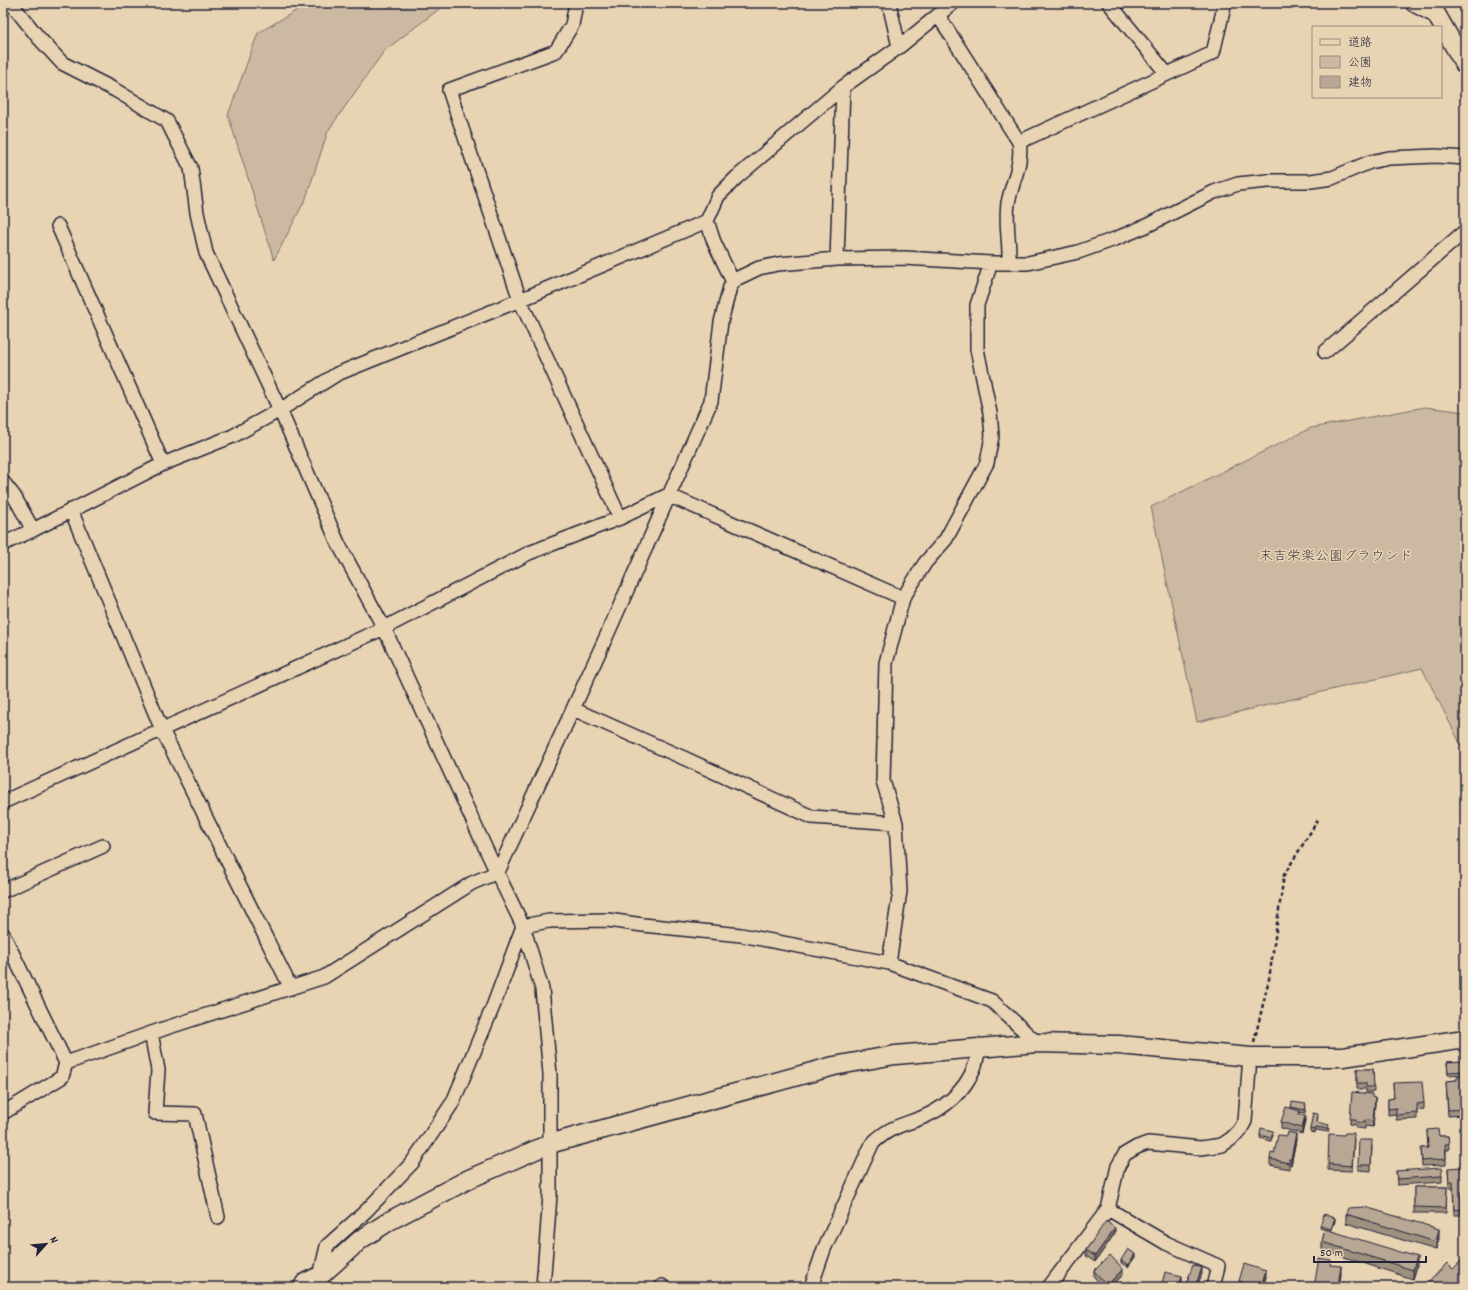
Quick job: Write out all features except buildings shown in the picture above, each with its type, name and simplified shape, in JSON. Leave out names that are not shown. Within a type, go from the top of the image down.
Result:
[{"type":"street","points":[[11,3],[38,37],[62,63],[115,90],[167,121],[191,168],[197,213],[206,254],[280,410],[338,543],[384,628],[523,926],[542,989],[550,1074],[550,1195],[543,1287]]},
{"type":"street","points":[[576,3],[572,25],[556,51],[449,90],[520,300],[620,518]]},
{"type":"street","points":[[889,3],[899,47]]},
{"type":"street","points":[[733,282],[714,242],[707,221],[718,196],[843,87],[899,47],[953,3]]},
{"type":"street","points":[[1109,3],[1168,74]]},
{"type":"street","points":[[1019,142],[1213,53],[1224,3]]},
{"type":"street","points":[[1414,3],[1436,14],[1465,64]]},
{"type":"street","points":[[938,15],[1019,142],[1021,151],[1020,160],[1008,203],[1007,224],[1010,248],[1009,263]]},
{"type":"street","points":[[837,259],[843,87]]},
{"type":"street","points":[[66,1063],[324,977],[472,883],[498,872],[711,401],[721,322],[733,282],[742,275],[759,268],[837,259],[904,258],[991,263],[1028,263],[1078,252],[1115,239],[1146,226],[1214,192],[1238,184],[1268,181],[1312,181],[1332,178],[1370,162],[1389,158],[1436,156],[1465,158]]},
{"type":"street","points":[[3,544],[163,464],[233,436],[280,410],[337,374],[520,300],[707,221]]},
{"type":"street","points":[[58,226],[163,464]]},
{"type":"street","points":[[1325,352],[1465,231]]},
{"type":"street","points":[[889,963],[900,891],[896,823],[883,782],[886,663],[903,598],[925,563],[946,539],[987,463],[992,436],[990,413],[977,348],[977,305],[991,263]]},
{"type":"street","points":[[3,482],[14,496],[33,530]]},
{"type":"street","points":[[3,802],[384,628],[529,553],[620,518],[668,495],[903,598]]},
{"type":"street","points":[[71,510],[162,730],[291,988]]},
{"type":"street","points":[[573,709],[686,758],[812,817],[896,823]]},
{"type":"street","points":[[3,891],[103,846]]},
{"type":"street","points":[[523,926],[549,921],[608,920],[741,935],[889,963],[992,1000],[1037,1043]]},
{"type":"street","points":[[320,1276],[327,1246],[366,1211],[412,1163],[453,1102],[494,1004],[523,926]]},
{"type":"street","points":[[3,934],[66,1063],[62,1077],[3,1113]]},
{"type":"street","points":[[151,1034],[158,1070],[155,1113],[195,1114],[218,1217]]},
{"type":"street","points":[[303,1287],[305,1283],[320,1276],[360,1240],[391,1220],[469,1179],[549,1144],[834,1066],[895,1054],[1037,1043],[1119,1046],[1250,1057],[1343,1057],[1465,1039]]},
{"type":"street","points":[[811,1287],[824,1249],[872,1144],[882,1134],[892,1128],[933,1113],[961,1091],[974,1068],[979,1047]]},
{"type":"street","points":[[1049,1287],[1108,1209],[1118,1166],[1125,1154],[1148,1143],[1201,1148],[1222,1145],[1240,1130],[1245,1121],[1250,1057]]},
{"type":"street","points":[[1108,1209],[1166,1243],[1218,1266],[1213,1287]]},
{"type":"path","points":[[1250,1057],[1269,979],[1284,875],[1318,820]]},
{"type":"green space","points":[[309,3],[447,3],[384,51],[328,131],[306,198],[274,260],[228,115],[258,33]]},
{"type":"green space","name":"末吉栄楽公園グラウンド","points":[[1425,407],[1465,412],[1465,753],[1422,668],[1197,722],[1151,507],[1311,428]]}]
